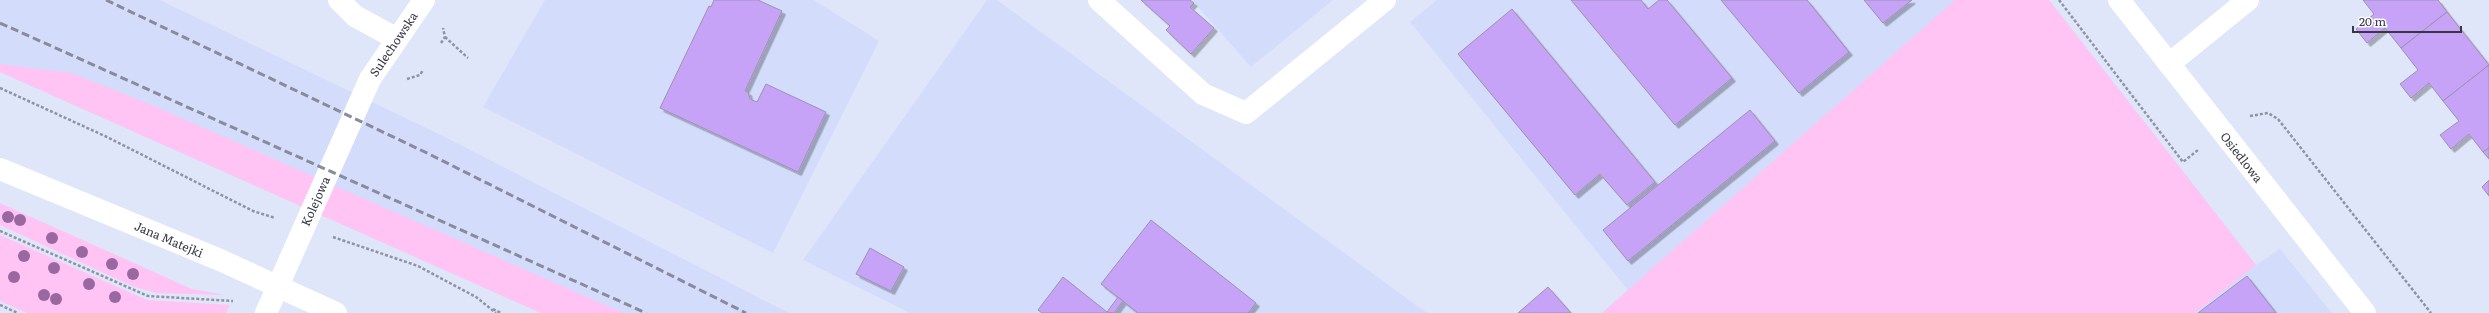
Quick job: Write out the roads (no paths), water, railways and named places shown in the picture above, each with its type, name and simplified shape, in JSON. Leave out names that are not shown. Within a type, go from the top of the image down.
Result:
[{"type":"street","points":[[339,0],[355,16],[397,39]]},
{"type":"street","name":"Sulechowska","points":[[364,90],[376,67],[424,0]]},
{"type":"street","points":[[1100,0],[1203,94],[1246,113],[1385,0]]},
{"type":"street","name":"Osiedlowa","points":[[2119,0],[2365,313]]},
{"type":"street","points":[[2169,64],[2248,0]]},
{"type":"street","name":"Kolejowa","points":[[266,313],[364,90]]},
{"type":"street","name":"Jana Matejki","points":[[0,169],[220,260],[336,313]]},
{"type":"railway","points":[[106,0],[429,154],[746,313]]},
{"type":"railway","points":[[0,23],[646,313]]}]
